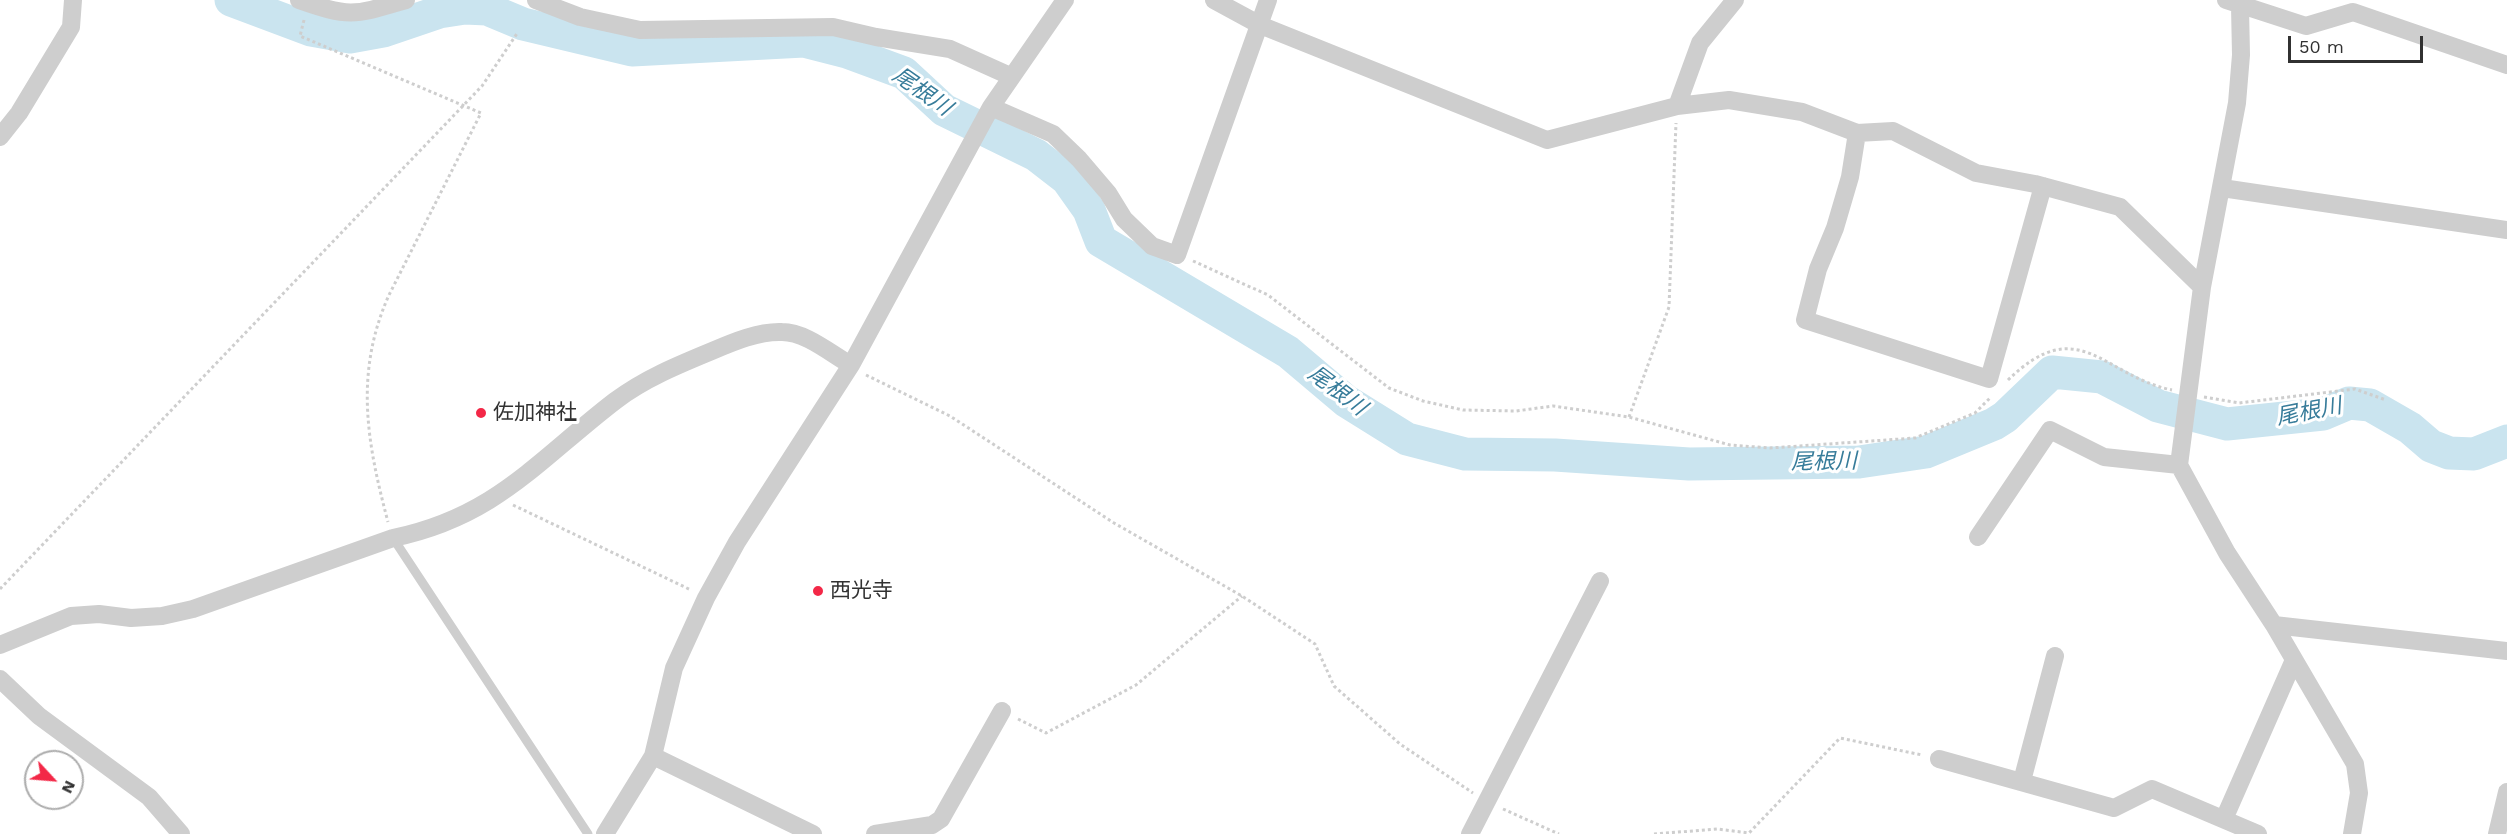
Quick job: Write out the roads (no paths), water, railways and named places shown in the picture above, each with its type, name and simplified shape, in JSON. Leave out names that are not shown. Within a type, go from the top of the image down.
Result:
[{"type":"street","points":[[0,137],[19,113],[71,27],[73,0]]},
{"type":"street","points":[[304,2],[337,13],[357,14],[405,0]]},
{"type":"street","points":[[536,0],[580,17],[640,30],[834,27],[876,37],[950,49],[1010,76]]},
{"type":"street","points":[[605,834],[653,756],[674,668],[706,598],[737,542],[851,365],[1010,76],[1065,0]]},
{"type":"street","points":[[1214,0],[1260,25],[1547,140],[1677,106],[1728,100],[1802,112],[1857,133],[1893,130],[1976,173],[2043,186],[2120,207],[2202,286]]},
{"type":"street","points":[[988,113],[1053,134],[1108,193],[1124,219],[1152,246],[1177,255],[1268,0]]},
{"type":"street","points":[[1677,106],[1700,43],[1735,0]]},
{"type":"street","points":[[2352,834],[2359,793],[2355,764],[2274,625],[2227,553],[2179,465],[2202,286],[2237,103],[2241,55],[2233,3],[2306,26],[2353,12],[2507,65]]},
{"type":"street","points":[[1857,133],[1850,177],[1835,228],[1818,269],[1805,320],[1989,379],[2043,186]]},
{"type":"street","points":[[2222,188],[2507,230]]},
{"type":"street","points":[[0,645],[71,616],[99,614],[131,618],[162,616],[193,609],[393,538],[425,531],[479,509],[497,497],[616,400],[668,369],[731,343],[783,331],[803,337],[851,365]]},
{"type":"street","points":[[1978,537],[2050,430],[2104,457],[2179,465]]},
{"type":"street","points":[[1470,834],[1488,803],[1600,581]]},
{"type":"street","points":[[2274,625],[2507,651]]},
{"type":"street","points":[[2022,781],[2055,656]]},
{"type":"street","points":[[2224,819],[2294,660]]},
{"type":"street","points":[[0,679],[39,716],[150,796],[181,834]]},
{"type":"street","points":[[875,834],[932,825],[941,819],[1002,711]]},
{"type":"street","points":[[653,756],[813,834]]},
{"type":"street","points":[[1939,759],[2114,808],[2152,789],[2258,834]]},
{"type":"street","points":[[2497,834],[2507,792]]},
{"type":"lane","points":[[393,538],[588,834]]},
{"type":"waterway","name":"尾根川","points":[[231,0],[311,30],[350,37],[383,31],[439,12],[465,8],[487,9],[523,24],[632,50],[804,41],[847,52],[904,73],[944,110],[1036,155],[1067,179],[1089,210],[1101,241],[1288,352],[1346,401],[1407,439],[1465,454],[1555,455],[1689,464],[1859,462],[1926,452],[1994,424],[2005,417],[2052,372],[2102,377],[2158,406],[2227,424],[2323,414],[2349,403],[2370,405],[2410,428],[2431,446],[2449,453],[2474,454],[2507,441]]},
{"type":"place","name":"佐加神社","points":[[481,413]]},
{"type":"place","name":"西光寺","points":[[818,591]]}]
